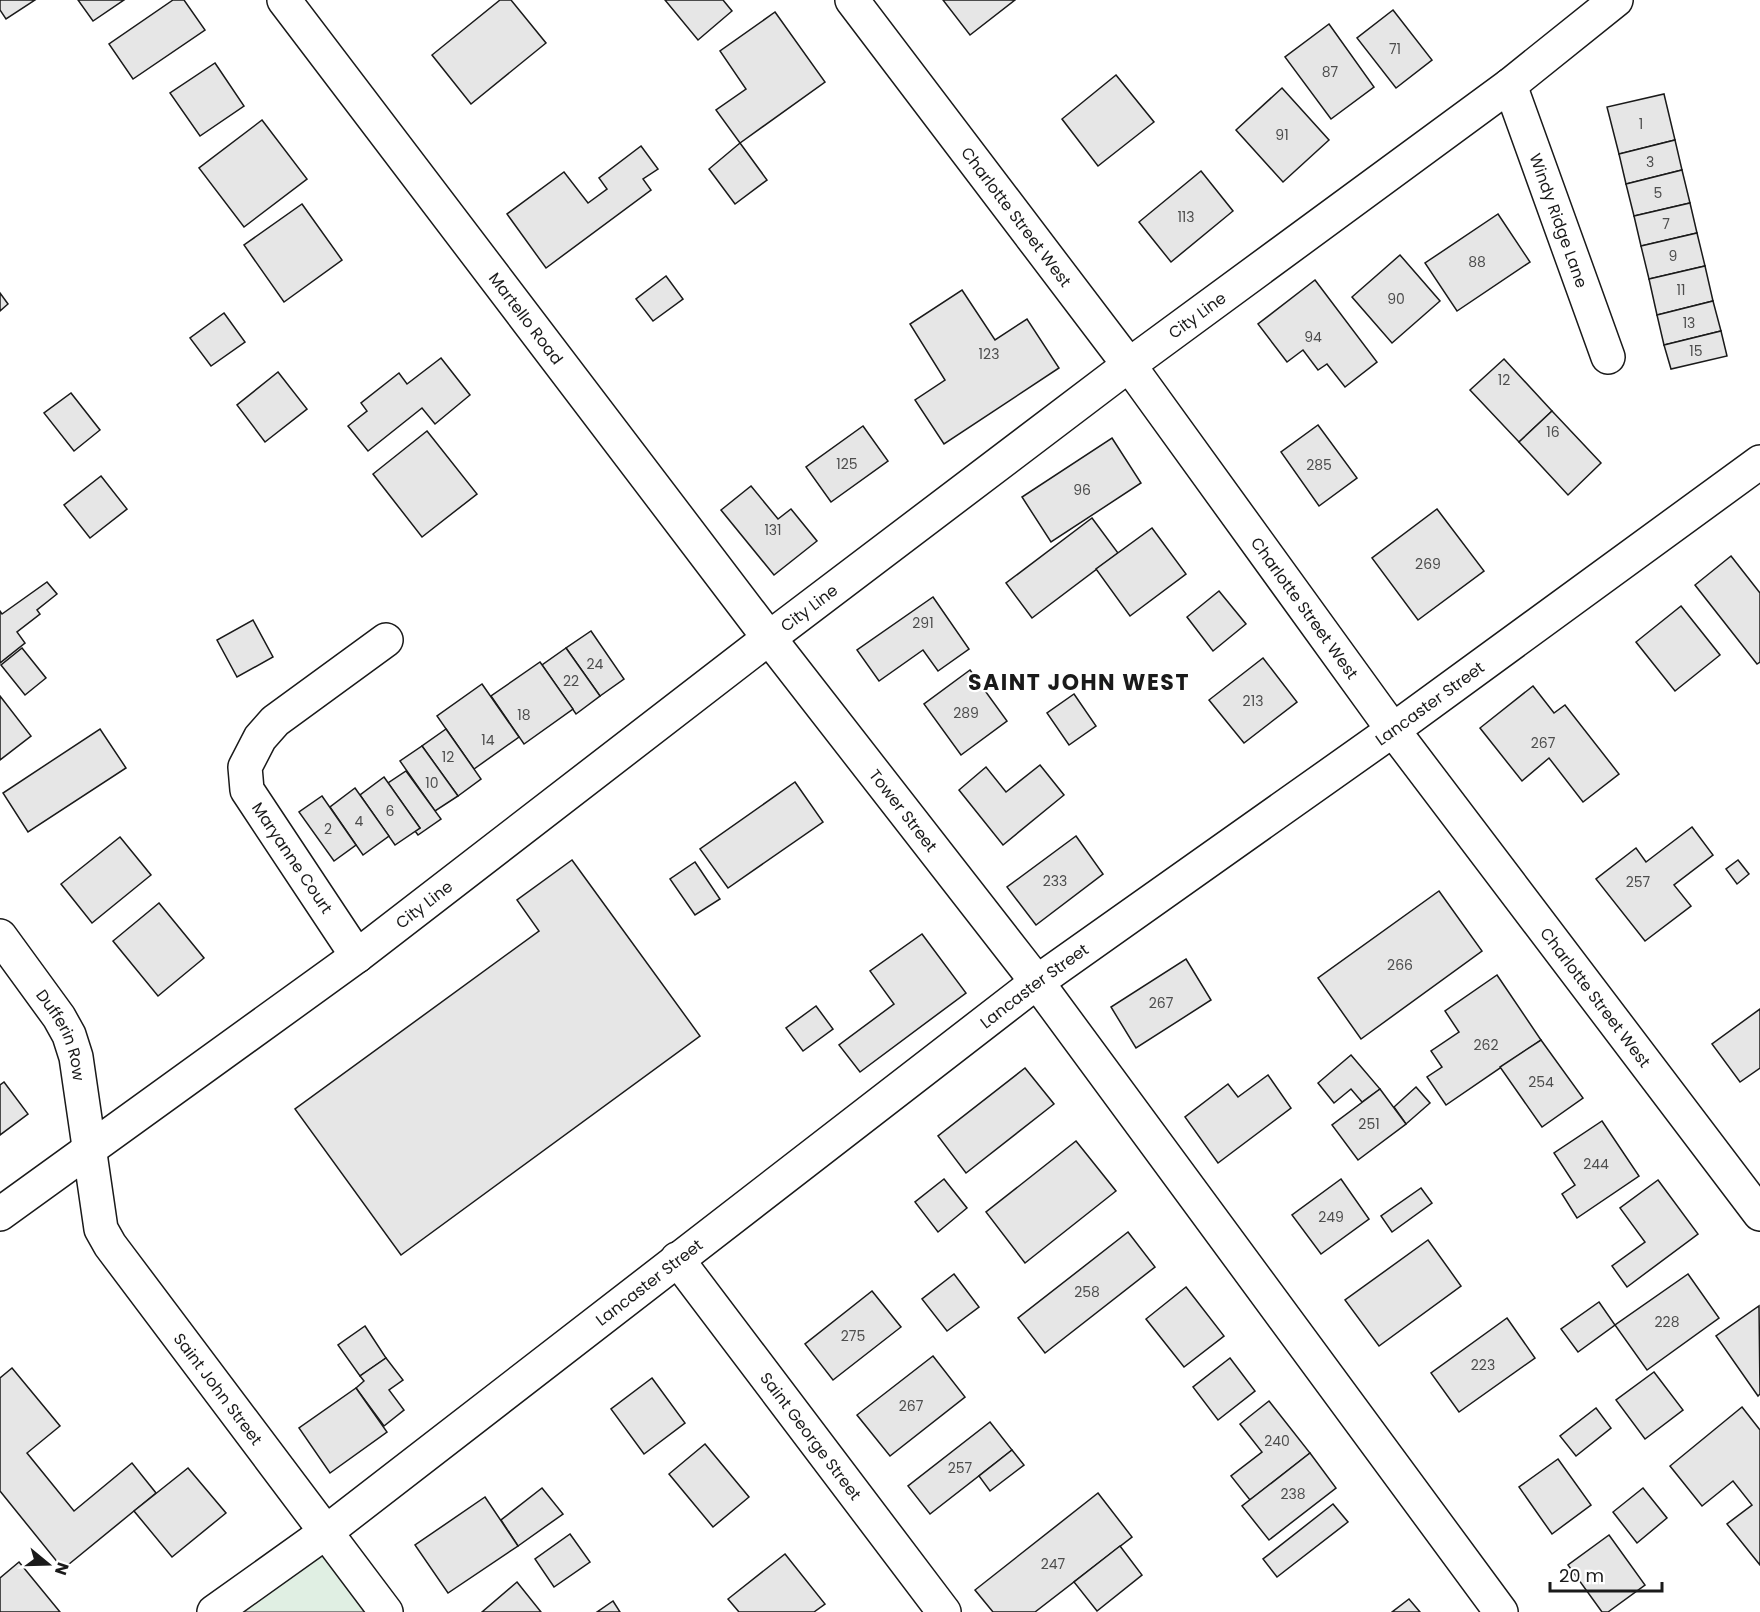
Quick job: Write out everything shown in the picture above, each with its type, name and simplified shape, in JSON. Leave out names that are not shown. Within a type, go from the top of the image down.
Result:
[{"type":"street","name":"Martello Road","points":[[284,0],[769,638]]},
{"type":"street","name":"City Line","points":[[0,1214],[357,956],[769,638],[1129,365],[1509,85],[1616,0]]},
{"type":"street","name":"Charlotte Street West","points":[[859,3],[1129,365],[1393,730],[1760,1214]]},
{"type":"street","name":"Windy Ridge Lane","points":[[1509,85],[1608,357]]},
{"type":"street","name":"Lancaster Street","points":[[214,1612],[326,1532],[1037,982],[1393,730],[1759,466]]},
{"type":"street","name":"Tower Street","points":[[769,638],[1037,982],[1501,1612]]},
{"type":"street","name":"Maryanne Court","points":[[357,956],[257,808],[247,790],[245,767],[260,738],[275,721],[386,640]]},
{"type":"street","name":"Dufferin Row","points":[[0,936],[59,1017],[69,1035],[76,1057],[90,1149]]},
{"type":"street","name":"Saint John Street","points":[[90,1149],[97,1210],[101,1229],[110,1245],[386,1612]]},
{"type":"street","name":"Saint George Street","points":[[677,1259],[944,1612]]},
{"type":"green space","points":[[326,1532],[386,1612],[214,1612]]},
{"type":"building","points":[[0,0],[35,0],[6,19],[0,10]]},
{"type":"building","points":[[78,0],[124,0],[93,21]]},
{"type":"building","points":[[173,0],[184,0],[205,30],[133,79],[109,44]]},
{"type":"building","points":[[500,0],[511,0],[546,43],[471,104],[432,55]]},
{"type":"building","points":[[665,0],[723,0],[732,11],[698,40]]},
{"type":"building","points":[[943,0],[1015,0],[970,35]]},
{"type":"building","points":[[1393,10],[1432,60],[1396,88],[1357,38]]},
{"type":"building","points":[[775,12],[825,82],[740,143],[716,110],[746,89],[720,51]]},
{"type":"building","points":[[1329,24],[1374,87],[1331,119],[1285,57]]},
{"type":"building","points":[[215,63],[244,106],[200,136],[170,93]]},
{"type":"building","points":[[1116,75],[1154,122],[1098,166],[1062,119]]},
{"type":"building","points":[[1282,88],[1329,140],[1283,182],[1236,130]]},
{"type":"building","points":[[1664,94],[1675,140],[1619,154],[1607,107]]},
{"type":"building","points":[[262,120],[307,179],[244,227],[199,168]]},
{"type":"building","points":[[1675,140],[1682,170],[1626,184],[1619,154]]},
{"type":"building","points":[[740,143],[767,180],[735,204],[709,169]]},
{"type":"building","points":[[641,146],[658,169],[643,179],[651,190],[546,268],[507,214],[564,172],[588,203],[607,189],[599,178]]},
{"type":"building","points":[[1682,170],[1690,203],[1634,216],[1626,184]]},
{"type":"building","points":[[1201,171],[1233,211],[1171,262],[1139,222]]},
{"type":"building","points":[[1690,203],[1697,233],[1641,246],[1634,216]]},
{"type":"building","points":[[302,204],[342,260],[284,302],[244,245]]},
{"type":"building","points":[[1498,214],[1530,262],[1457,311],[1425,263]]},
{"type":"building","points":[[1697,233],[1705,266],[1649,279],[1641,246]]},
{"type":"building","points":[[1400,255],[1440,301],[1392,343],[1352,297]]},
{"type":"building","points":[[1705,266],[1713,301],[1657,315],[1649,279]]},
{"type":"building","points":[[666,276],[683,299],[653,321],[636,299]]},
{"type":"building","points":[[1315,280],[1377,362],[1345,387],[1327,364],[1318,370],[1303,350],[1287,362],[1258,324]]},
{"type":"building","points":[[962,290],[995,340],[1027,319],[1059,368],[944,444],[915,400],[945,380],[910,324]]},
{"type":"building","points":[[0,293],[8,304],[0,311]]},
{"type":"building","points":[[1713,301],[1721,331],[1664,345],[1657,315]]},
{"type":"building","points":[[224,313],[245,342],[211,366],[190,338]]},
{"type":"building","points":[[1721,331],[1727,356],[1671,369],[1664,345]]},
{"type":"building","points":[[441,358],[470,395],[435,424],[422,408],[368,451],[348,426],[367,411],[361,403],[399,373],[407,384]]},
{"type":"building","points":[[1504,359],[1552,411],[1519,442],[1470,390]]},
{"type":"building","points":[[278,372],[307,409],[265,442],[237,405]]},
{"type":"building","points":[[71,393],[100,430],[74,451],[44,413]]},
{"type":"building","points":[[1552,411],[1601,463],[1568,495],[1519,442]]},
{"type":"building","points":[[1318,425],[1357,478],[1319,506],[1281,452]]},
{"type":"building","points":[[863,426],[888,461],[831,502],[806,467]]},
{"type":"building","points":[[427,431],[477,494],[422,537],[373,474]]},
{"type":"building","points":[[1112,438],[1141,483],[1051,542],[1022,497]]},
{"type":"building","points":[[101,476],[127,509],[90,538],[64,505]]},
{"type":"building","points":[[751,486],[778,519],[791,509],[817,541],[774,575],[721,510]]},
{"type":"building","points":[[1437,509],[1484,571],[1418,620],[1372,558]]},
{"type":"building","points":[[1092,518],[1118,553],[1032,618],[1006,583]]},
{"type":"building","points":[[1152,528],[1186,574],[1130,616],[1096,569]]},
{"type":"building","points":[[1731,556],[1760,593],[1760,662],[1757,664],[1695,585]]},
{"type":"building","points":[[47,582],[57,594],[37,610],[40,614],[17,632],[25,643],[0,663],[0,611],[2,614]]},
{"type":"building","points":[[1219,591],[1246,624],[1213,651],[1187,617]]},
{"type":"building","points":[[933,597],[969,649],[938,671],[923,650],[879,681],[857,650]]},
{"type":"building","points":[[1681,606],[1720,655],[1675,691],[1636,642]]},
{"type":"building","points":[[253,620],[273,657],[237,677],[217,640]]},
{"type":"building","points":[[591,631],[624,679],[600,696],[566,648]]},
{"type":"building","points":[[22,648],[46,678],[25,695],[1,665]]},
{"type":"building","points":[[566,648],[600,696],[576,714],[542,665]]},
{"type":"building","points":[[1263,658],[1297,702],[1244,743],[1209,700]]},
{"type":"building","points":[[540,662],[573,709],[524,744],[491,696]]},
{"type":"building","points":[[970,670],[1007,721],[961,755],[924,704]]},
{"type":"building","points":[[482,684],[519,737],[474,769],[437,716]]},
{"type":"building","points":[[1533,686],[1554,713],[1565,705],[1619,774],[1583,802],[1549,758],[1522,781],[1480,728]]},
{"type":"building","points":[[1074,694],[1096,726],[1069,745],[1047,713]]},
{"type":"building","points":[[0,696],[31,736],[0,760]]},
{"type":"building","points":[[100,729],[126,768],[28,832],[3,793]]},
{"type":"building","points":[[446,729],[481,779],[458,796],[422,746]]},
{"type":"building","points":[[422,746],[458,796],[435,811],[400,761]]},
{"type":"building","points":[[1040,765],[1064,795],[1003,845],[959,790],[986,767],[1006,792]]},
{"type":"building","points":[[406,771],[441,819],[418,835],[415,831],[420,828],[388,783]]},
{"type":"building","points":[[384,777],[420,828],[395,845],[360,795]]},
{"type":"building","points":[[795,782],[823,822],[728,888],[700,849]]},
{"type":"building","points":[[355,788],[389,836],[363,855],[330,807]]},
{"type":"building","points":[[322,796],[356,845],[334,861],[299,812]]},
{"type":"building","points":[[1692,827],[1713,855],[1674,885],[1691,906],[1645,941],[1596,879],[1636,848],[1646,862]]},
{"type":"building","points":[[1076,836],[1103,874],[1036,925],[1007,887]]},
{"type":"building","points":[[120,837],[151,875],[92,923],[61,884]]},
{"type":"building","points":[[572,860],[700,1036],[401,1255],[295,1109],[539,931],[517,900]]},
{"type":"building","points":[[1738,860],[1749,874],[1737,884],[1726,869]]},
{"type":"building","points":[[695,862],[720,899],[695,915],[670,879]]},
{"type":"building","points":[[1439,891],[1482,951],[1361,1039],[1318,978]]},
{"type":"building","points":[[159,903],[204,958],[158,996],[113,941]]},
{"type":"building","points":[[922,934],[966,993],[860,1072],[839,1045],[894,1004],[870,971]]},
{"type":"building","points":[[1186,959],[1211,1000],[1136,1048],[1111,1007]]},
{"type":"building","points":[[1497,975],[1541,1040],[1446,1105],[1427,1077],[1442,1067],[1431,1051],[1459,1032],[1445,1011]]},
{"type":"building","points":[[816,1006],[833,1029],[803,1051],[786,1028]]},
{"type":"building","points":[[1760,1009],[1760,1068],[1740,1082],[1712,1044]]},
{"type":"building","points":[[1541,1040],[1583,1098],[1542,1127],[1500,1067]]},
{"type":"building","points":[[1351,1055],[1380,1089],[1362,1102],[1351,1089],[1334,1103],[1318,1083]]},
{"type":"building","points":[[1025,1068],[1054,1104],[966,1173],[938,1136]]},
{"type":"building","points":[[1268,1075],[1291,1108],[1218,1163],[1185,1117],[1228,1084],[1238,1097]]},
{"type":"building","points":[[4,1082],[28,1114],[0,1135],[0,1085]]},
{"type":"building","points":[[1416,1087],[1430,1103],[1406,1124],[1394,1107]]},
{"type":"building","points":[[1380,1089],[1406,1124],[1358,1160],[1332,1125]]},
{"type":"building","points":[[1602,1121],[1639,1176],[1577,1218],[1562,1194],[1575,1185],[1554,1153]]},
{"type":"building","points":[[1076,1141],[1116,1191],[1025,1263],[986,1212]]},
{"type":"building","points":[[944,1179],[967,1208],[938,1232],[915,1202]]},
{"type":"building","points":[[1341,1179],[1369,1219],[1321,1254],[1292,1215]]},
{"type":"building","points":[[1658,1180],[1698,1234],[1627,1287],[1612,1266],[1645,1242],[1620,1208]]},
{"type":"building","points":[[1421,1188],[1432,1203],[1392,1232],[1381,1216]]},
{"type":"building","points":[[1128,1232],[1155,1267],[1045,1353],[1018,1318]]},
{"type":"building","points":[[1428,1240],[1461,1286],[1379,1346],[1345,1300]]},
{"type":"building","points":[[954,1274],[979,1307],[947,1331],[922,1299]]},
{"type":"building","points":[[1688,1274],[1719,1318],[1647,1370],[1615,1325]]},
{"type":"building","points":[[1186,1287],[1224,1336],[1184,1367],[1146,1319]]},
{"type":"building","points":[[872,1291],[901,1327],[833,1380],[805,1344]]},
{"type":"building","points":[[1599,1302],[1615,1325],[1578,1352],[1561,1329]]},
{"type":"building","points":[[1759,1306],[1760,1394],[1758,1396],[1716,1336]]},
{"type":"building","points":[[1507,1318],[1535,1358],[1459,1412],[1431,1373]]},
{"type":"building","points":[[365,1326],[386,1358],[360,1376],[338,1345]]},
{"type":"building","points":[[933,1356],[965,1397],[890,1456],[857,1415]]},
{"type":"building","points":[[386,1358],[403,1380],[389,1390],[404,1410],[384,1426],[356,1388],[364,1381],[360,1376]]},
{"type":"building","points":[[1230,1358],[1255,1391],[1218,1420],[1193,1387]]},
{"type":"building","points":[[12,1368],[60,1426],[27,1453],[74,1511],[132,1463],[156,1493],[63,1569],[0,1491],[0,1378]]},
{"type":"building","points":[[1654,1372],[1683,1410],[1645,1439],[1616,1400]]},
{"type":"building","points":[[652,1378],[685,1423],[644,1454],[611,1409]]},
{"type":"building","points":[[356,1388],[387,1432],[330,1473],[299,1428]]},
{"type":"building","points":[[1269,1401],[1310,1453],[1250,1500],[1231,1476],[1262,1452],[1240,1424]]},
{"type":"building","points":[[1742,1407],[1760,1430],[1760,1565],[1727,1524],[1752,1505],[1733,1481],[1702,1506],[1670,1466]]},
{"type":"building","points":[[1596,1408],[1611,1428],[1576,1456],[1560,1436]]},
{"type":"building","points":[[990,1422],[1012,1450],[930,1514],[908,1486]]},
{"type":"building","points":[[705,1444],[749,1497],[713,1527],[669,1474]]},
{"type":"building","points":[[1012,1450],[1024,1465],[990,1491],[979,1476]]},
{"type":"building","points":[[1310,1453],[1336,1488],[1269,1540],[1242,1506]]},
{"type":"building","points":[[1558,1459],[1591,1505],[1552,1534],[1519,1487]]},
{"type":"building","points":[[188,1468],[226,1513],[172,1557],[134,1511]]},
{"type":"building","points":[[542,1488],[563,1514],[518,1546],[501,1520]]},
{"type":"building","points":[[1643,1488],[1667,1518],[1637,1543],[1613,1512]]},
{"type":"building","points":[[1098,1493],[1132,1537],[1035,1612],[993,1612],[975,1590]]},
{"type":"building","points":[[485,1497],[518,1546],[448,1593],[415,1545]]},
{"type":"building","points":[[1333,1504],[1348,1522],[1277,1577],[1263,1559]]},
{"type":"building","points":[[570,1534],[590,1562],[554,1587],[535,1559]]},
{"type":"building","points":[[1609,1535],[1645,1585],[1608,1612],[1602,1612],[1568,1565]]},
{"type":"building","points":[[1120,1546],[1142,1575],[1097,1611],[1074,1582]]},
{"type":"building","points":[[785,1554],[825,1604],[814,1612],[739,1612],[728,1599]]},
{"type":"building","points":[[19,1562],[60,1612],[0,1612],[0,1578]]},
{"type":"building","points":[[517,1582],[541,1612],[482,1612]]},
{"type":"building","points":[[1409,1599],[1420,1612],[1392,1612]]},
{"type":"building","points":[[613,1601],[620,1612],[597,1612]]},
{"type":"district","name":"SAINT JOHN WEST","points":[[1079,682]]}]
